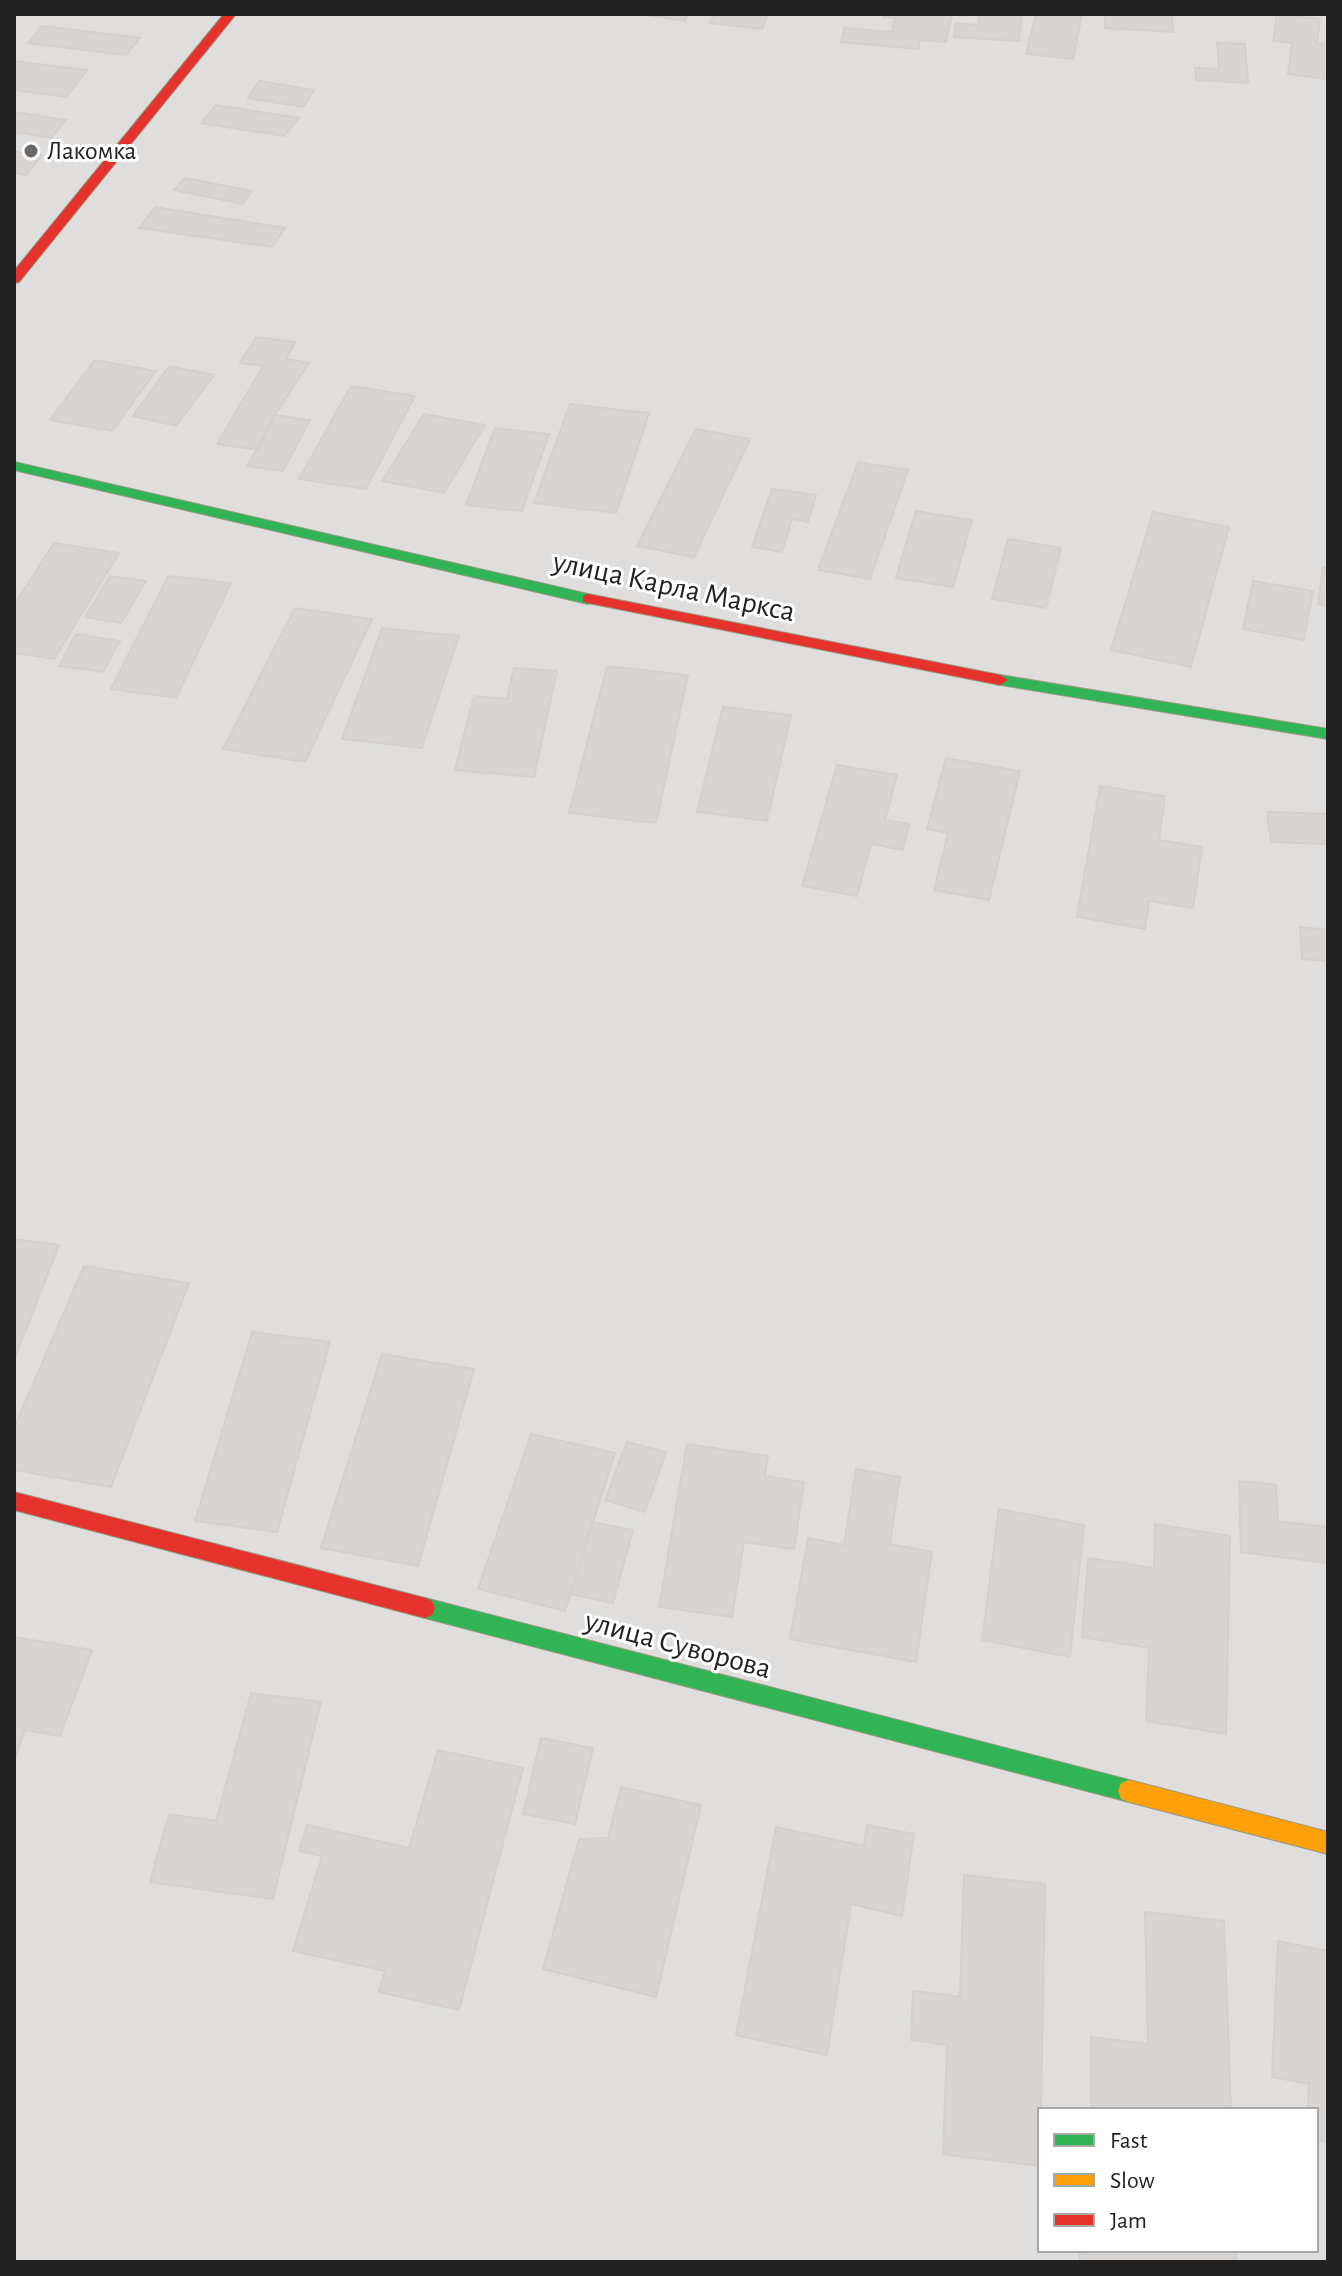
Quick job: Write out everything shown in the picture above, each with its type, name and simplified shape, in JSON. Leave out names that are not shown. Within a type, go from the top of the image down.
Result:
[{"type":"street","points":[[14,279],[230,14]]},
{"type":"street","name":"улица Карла Маркса","points":[[14,466],[634,609],[976,676],[1328,734]]},
{"type":"street","name":"улица Суворова","points":[[14,1501],[1328,1843]]},
{"type":"shaded area","points":[[14,14],[1328,14],[1328,2262],[14,2262]]},
{"type":"building","points":[[640,14],[688,14],[685,21]]},
{"type":"building","points":[[714,14],[768,14],[762,29],[710,23]]},
{"type":"building","points":[[884,14],[952,14],[946,42],[920,40],[918,49],[841,42],[844,28],[892,32],[895,18],[883,17]]},
{"type":"building","points":[[979,14],[1022,14],[1019,41],[954,37],[956,23],[978,25]]},
{"type":"building","points":[[1036,14],[1082,14],[1073,59],[1026,54]]},
{"type":"building","points":[[1105,14],[1172,14],[1173,32],[1105,28]]},
{"type":"building","points":[[1277,14],[1320,19],[1317,43],[1328,44],[1328,79],[1288,74],[1292,43],[1273,41]]},
{"type":"building","points":[[42,26],[140,38],[126,55],[28,43]]},
{"type":"building","points":[[1217,43],[1245,44],[1248,83],[1196,80],[1195,68],[1219,69]]},
{"type":"building","points":[[14,61],[87,70],[66,97],[14,90]]},
{"type":"building","points":[[259,81],[314,90],[303,107],[248,98]]},
{"type":"building","points":[[216,105],[299,118],[284,136],[201,123]]},
{"type":"building","points":[[14,112],[66,120],[51,138],[14,132]]},
{"type":"building","points":[[14,151],[42,155],[26,175],[14,173]]},
{"type":"building","points":[[185,178],[252,191],[243,204],[174,190]]},
{"type":"building","points":[[155,207],[285,228],[272,247],[139,228]]},
{"type":"building","points":[[256,337],[295,342],[286,359],[309,363],[275,415],[259,450],[217,444],[263,366],[240,363]]},
{"type":"building","points":[[95,360],[156,371],[112,431],[50,420]]},
{"type":"building","points":[[169,366],[214,375],[176,426],[133,416]]},
{"type":"building","points":[[351,386],[415,396],[366,489],[299,479]]},
{"type":"building","points":[[570,404],[649,413],[616,513],[534,503]]},
{"type":"building","points":[[424,414],[485,425],[444,493],[382,481]]},
{"type":"building","points":[[275,415],[310,420],[283,471],[247,466]]},
{"type":"building","points":[[495,428],[549,434],[522,511],[466,505]]},
{"type":"building","points":[[696,429],[750,439],[694,557],[637,546]]},
{"type":"building","points":[[858,462],[908,470],[870,579],[818,570]]},
{"type":"building","points":[[772,489],[816,495],[808,522],[792,519],[782,552],[752,547]]},
{"type":"building","points":[[916,511],[972,520],[953,587],[896,578]]},
{"type":"building","points":[[1153,512],[1229,527],[1191,667],[1111,650]]},
{"type":"building","points":[[1008,539],[1061,548],[1046,608],[992,599]]},
{"type":"building","points":[[54,543],[119,553],[54,659],[14,653],[14,605]]},
{"type":"building","points":[[1323,567],[1328,568],[1328,606],[1318,604]]},
{"type":"building","points":[[110,576],[146,581],[121,623],[85,617]]},
{"type":"building","points":[[168,576],[231,583],[176,698],[111,689]]},
{"type":"building","points":[[1253,581],[1313,591],[1304,640],[1243,629]]},
{"type":"building","points":[[295,608],[372,619],[305,762],[223,749]]},
{"type":"building","points":[[382,628],[459,636],[422,748],[342,739]]},
{"type":"building","points":[[76,634],[120,641],[103,672],[59,666]]},
{"type":"building","points":[[607,666],[688,675],[656,823],[569,813]]},
{"type":"building","points":[[514,668],[557,671],[534,777],[455,770],[474,696],[507,699]]},
{"type":"building","points":[[723,707],[791,715],[767,821],[697,812]]},
{"type":"building","points":[[946,758],[1020,771],[989,900],[934,890],[948,833],[927,829]]},
{"type":"building","points":[[837,765],[897,775],[885,820],[909,824],[903,850],[871,844],[857,896],[802,886]]},
{"type":"building","points":[[1100,786],[1165,796],[1159,840],[1202,847],[1193,908],[1149,901],[1145,929],[1077,917]]},
{"type":"building","points":[[1267,812],[1328,814],[1328,844],[1271,842]]},
{"type":"building","points":[[1300,927],[1328,930],[1328,961],[1302,959]]},
{"type":"building","points":[[14,1239],[59,1245],[14,1360]]},
{"type":"building","points":[[84,1266],[189,1283],[111,1487],[14,1470],[14,1428]]},
{"type":"building","points":[[252,1332],[330,1342],[277,1532],[195,1521]]},
{"type":"building","points":[[382,1354],[474,1369],[418,1566],[321,1548]]},
{"type":"building","points":[[531,1434],[615,1453],[565,1611],[478,1589]]},
{"type":"building","points":[[627,1442],[666,1452],[645,1512],[605,1500]]},
{"type":"building","points":[[687,1444],[768,1456],[765,1476],[804,1482],[794,1549],[744,1542],[732,1617],[659,1607]]},
{"type":"building","points":[[856,1469],[900,1477],[890,1544],[932,1552],[916,1662],[790,1639],[808,1538],[844,1545]]},
{"type":"building","points":[[1239,1481],[1276,1485],[1278,1521],[1326,1527],[1328,1563],[1241,1552]]},
{"type":"building","points":[[999,1509],[1084,1525],[1070,1657],[982,1640]]},
{"type":"building","points":[[592,1522],[633,1530],[613,1603],[571,1594]]},
{"type":"building","points":[[1155,1524],[1230,1536],[1226,1734],[1146,1721],[1149,1648],[1082,1637],[1088,1558],[1154,1568]]},
{"type":"building","points":[[14,1637],[92,1650],[60,1736],[25,1730],[14,1761]]},
{"type":"building","points":[[251,1693],[321,1702],[273,1899],[150,1882],[169,1814],[216,1821]]},
{"type":"building","points":[[541,1738],[593,1748],[575,1824],[523,1814]]},
{"type":"building","points":[[438,1750],[523,1768],[459,2010],[379,1992],[385,1971],[293,1951],[322,1856],[299,1851],[307,1825],[409,1848]]},
{"type":"building","points":[[621,1787],[701,1805],[656,1997],[543,1969],[579,1839],[608,1838]]},
{"type":"building","points":[[867,1825],[914,1834],[902,1916],[851,1904],[827,2055],[736,2035],[776,1827],[864,1846]]},
{"type":"building","points":[[964,1875],[1045,1884],[1038,2166],[943,2154],[947,2045],[911,2040],[913,1991],[960,1997]]},
{"type":"building","points":[[1145,1912],[1224,1921],[1231,2108],[1091,2108],[1091,2037],[1148,2044]]},
{"type":"building","points":[[1278,1941],[1328,1951],[1328,2142],[1318,2140],[1318,2108],[1308,2108],[1309,2084],[1272,2077]]},
{"type":"building","points":[[1080,2252],[1236,2252],[1236,2262],[1080,2262]]},
{"type":"traffic: fast","points":[[14,466],[588,599]]},
{"type":"traffic: fast","points":[[1000,680],[1328,734]]},
{"type":"traffic: fast","points":[[425,1608],[1129,1791]]},
{"type":"traffic: slow","points":[[1129,1791],[1328,1843]]},
{"type":"traffic: jam","points":[[14,279],[230,14]]},
{"type":"traffic: jam","points":[[588,599],[1000,680]]},
{"type":"traffic: jam","points":[[14,1501],[425,1608]]},
{"type":"place","name":"Лакомка","points":[[31,151]]}]
